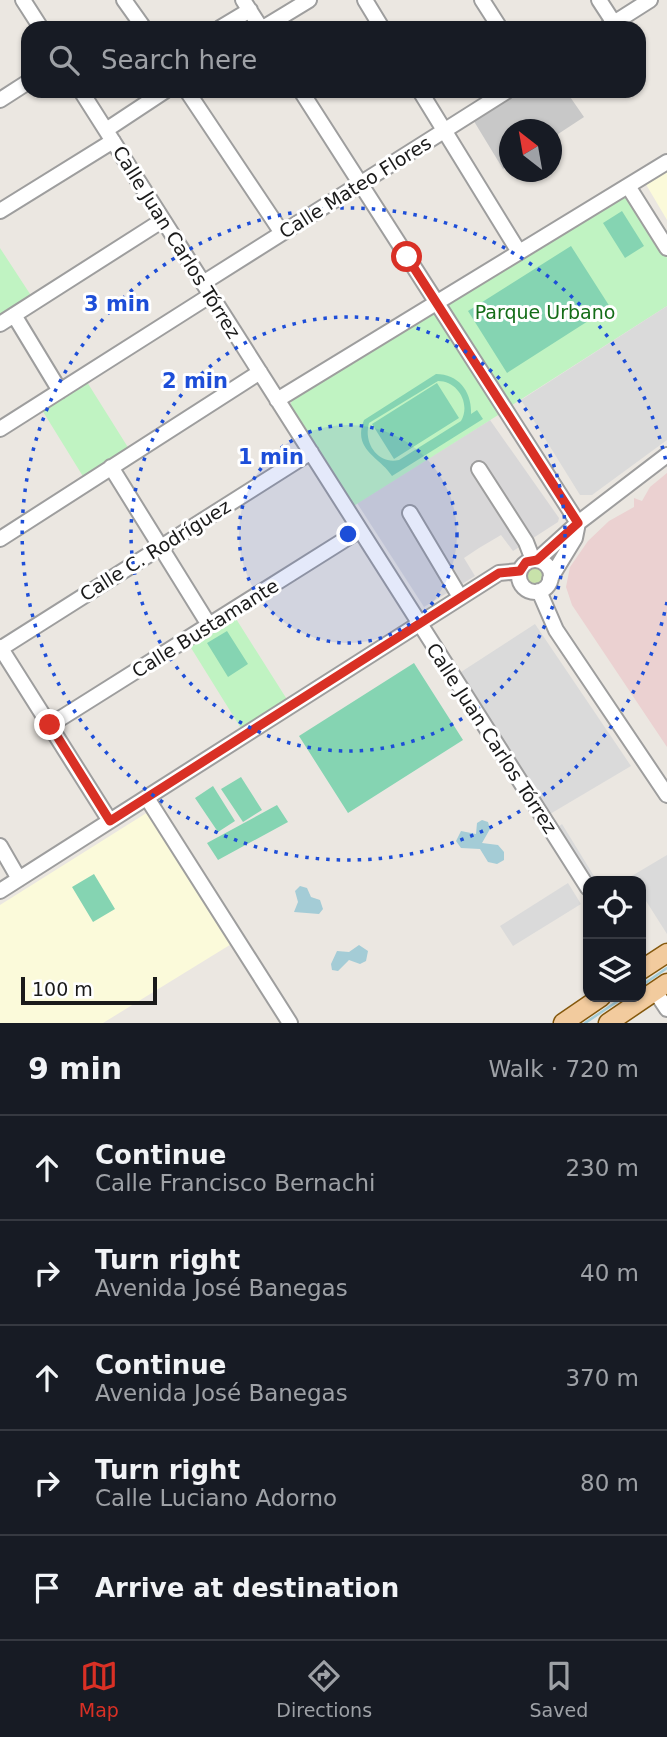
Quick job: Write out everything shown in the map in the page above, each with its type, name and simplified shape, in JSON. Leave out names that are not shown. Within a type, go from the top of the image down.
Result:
[{"type":"main road","points":[[646,967],[667,953]]},
{"type":"main road","points":[[608,1023],[661,987]]},
{"type":"main road","points":[[563,1023],[594,1002]]},
{"type":"street","points":[[23,0],[36,21]]},
{"type":"street","points":[[124,0],[139,21]]},
{"type":"street","points":[[274,21],[309,0]]},
{"type":"street","points":[[365,0],[378,21]]},
{"type":"street","points":[[482,0],[495,21]]},
{"type":"street","points":[[599,0],[608,21]]},
{"type":"street","points":[[616,21],[650,0]]},
{"type":"street","points":[[228,21],[246,5],[257,21]]},
{"type":"street","points":[[0,100],[21,86]]},
{"type":"street","name":"Calle Juan Carlos Tórrez","points":[[85,98],[583,880]]},
{"type":"street","points":[[0,211],[109,135],[156,98]]},
{"type":"street","points":[[192,98],[282,233]]},
{"type":"street","points":[[305,98],[578,523],[575,538],[550,579],[539,591]]},
{"type":"street","points":[[425,98],[519,252]]},
{"type":"street","name":"Calle Mateo Flores","points":[[0,429],[61,391],[282,233],[496,98]]},
{"type":"street","points":[[277,400],[667,162]]},
{"type":"street","points":[[628,186],[667,248]]},
{"type":"street","points":[[0,324],[163,220]]},
{"type":"street","points":[[14,315],[61,391]]},
{"type":"street","points":[[0,539],[260,372]]},
{"type":"street","name":"Calle C. Rodríguez","points":[[0,648],[311,452]]},
{"type":"street","points":[[539,591],[528,590],[522,585],[520,571],[526,562],[535,560],[578,523],[667,455]]},
{"type":"street","points":[[111,467],[209,625]]},
{"type":"street","points":[[479,469],[535,560],[546,565],[550,579]]},
{"type":"street","points":[[410,513],[460,597]]},
{"type":"street","name":"Calle Bustamante","points":[[50,725],[360,530]]},
{"type":"street","points":[[0,891],[499,573],[520,571]]},
{"type":"street","points":[[539,591],[556,630],[667,795]]},
{"type":"street","points":[[0,648],[110,821]]},
{"type":"street","points":[[147,798],[290,1023]]},
{"type":"street","points":[[0,846],[19,879]]},
{"type":"street","points":[[661,987],[667,1009]]},
{"type":"shaded area","points":[[502,98],[571,98],[584,117],[562,131],[562,119],[499,119],[499,162],[472,118]]},
{"type":"shaded area","points":[[667,168],[667,220],[644,181]]},
{"type":"shaded area","points":[[667,306],[667,440],[592,495],[580,495],[521,400]]},
{"type":"shaded area","points":[[490,420],[559,518],[558,522],[513,551],[501,535],[479,548],[464,558],[475,576],[424,607],[357,503]]},
{"type":"shaded area","points":[[667,473],[667,747],[572,605],[566,587],[570,567],[588,541],[609,521],[634,507],[634,498],[642,501],[650,487]]},
{"type":"shaded area","points":[[535,624],[631,766],[550,814],[461,672]]},
{"type":"shaded area","points":[[148,812],[233,943],[103,1023],[0,1023],[0,905]]},
{"type":"shaded area","points":[[562,824],[594,876],[589,876],[558,827]]},
{"type":"shaded area","points":[[667,855],[667,934],[646,901],[646,876],[632,876]]},
{"type":"shaded area","points":[[568,883],[581,904],[513,946],[500,926]]},
{"type":"green space","name":"Parque Urbano","points":[[624,194],[667,258],[667,306],[509,407],[446,304]]},
{"type":"green space","points":[[622,211],[644,246],[625,258],[603,223]]},
{"type":"green space","points":[[571,246],[610,307],[507,373],[468,311]]},
{"type":"green space","points":[[0,248],[32,297],[0,318]]},
{"type":"green space","points":[[434,312],[440,315],[503,412],[352,507],[290,406],[294,394]]},
{"type":"green space","points":[[436,374],[457,381],[469,398],[471,414],[477,410],[483,419],[392,476],[364,446],[361,430],[364,420]],"holes":[[[438,381],[457,389],[461,395],[464,408],[461,421],[399,460],[391,461],[379,456],[370,445],[369,423]]]},
{"type":"green space","points":[[87,382],[129,449],[84,478],[42,410]]},
{"type":"green space","points":[[437,383],[459,418],[394,459],[372,424]]},
{"type":"green space","points":[[534,565],[542,568],[545,576],[542,584],[534,587],[526,584],[523,576],[526,568]]},
{"type":"green space","points":[[233,614],[288,701],[242,730],[188,643]]},
{"type":"green space","points":[[227,631],[248,664],[228,677],[207,643]]},
{"type":"green space","points":[[414,663],[463,740],[348,813],[299,736]]},
{"type":"green space","points":[[241,777],[262,810],[243,822],[221,789]]},
{"type":"green space","points":[[213,786],[235,821],[218,832],[195,798]]},
{"type":"green space","points":[[277,805],[288,822],[218,860],[207,843]]},
{"type":"green space","points":[[94,874],[115,909],[93,922],[72,887]]},
{"type":"water","points":[[482,820],[488,822],[490,829],[482,843],[498,845],[504,852],[504,860],[497,864],[488,862],[480,849],[461,848],[456,841],[461,831],[476,834],[477,823]]},
{"type":"water","points":[[300,886],[307,888],[311,897],[320,900],[323,909],[319,914],[294,912],[298,902],[295,891]]},
{"type":"water","points":[[359,945],[368,951],[366,961],[360,964],[349,960],[338,971],[332,970],[331,964],[337,951],[349,952]]},
{"type":"waterway","points":[[646,983],[667,968]]},
{"type":"waterway","points":[[585,1023],[616,1002]]},
{"type":"route","points":[[50,725],[110,821],[499,573],[508,570],[520,571],[526,562],[537,560],[542,552],[578,523],[407,257]]}]
